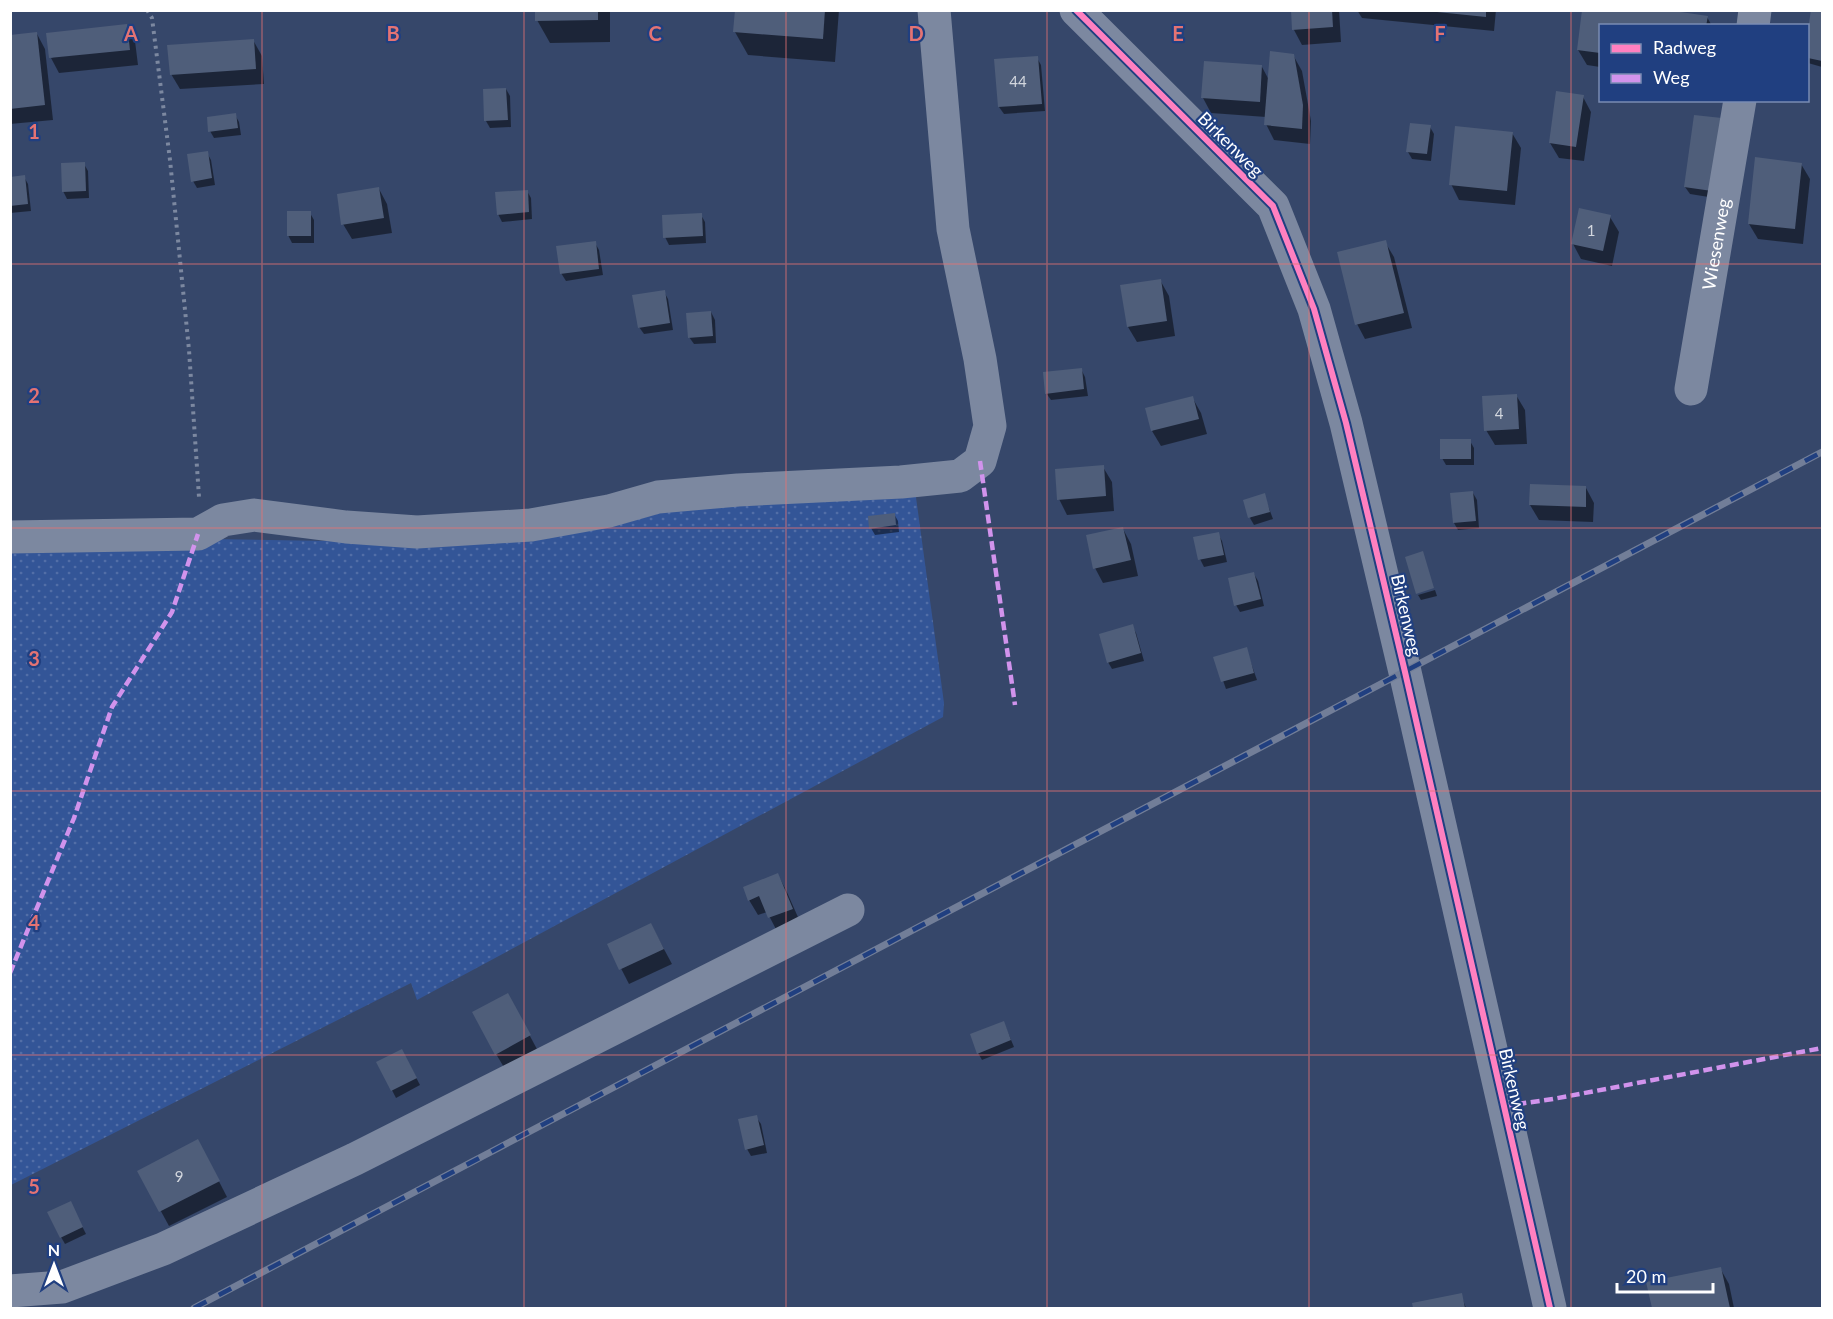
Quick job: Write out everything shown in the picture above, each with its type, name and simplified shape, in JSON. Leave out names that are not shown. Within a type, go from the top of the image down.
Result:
[{"type":"street","points":[[10,537],[198,534],[222,520],[254,515],[346,527],[417,531],[531,525],[609,511],[658,497],[738,490],[901,482],[960,476],[980,461],[990,426],[980,359],[953,229],[934,10]]},
{"type":"street","name":"Birkenweg","points":[[1076,10],[1273,206],[1314,309],[1346,423],[1405,672],[1550,1308]]},
{"type":"street","name":"Wiesenweg","points":[[1691,389],[1740,102]]},
{"type":"street","points":[[10,1291],[63,1287],[163,1248],[355,1159],[848,910]]},
{"type":"path","points":[[147,10],[152,18],[170,160],[189,350],[199,483],[198,534]]},
{"type":"shaded area","points":[[915,490],[944,703],[943,717],[417,1000],[411,983],[11,1185],[11,544],[206,539],[389,542],[665,505]]},
{"type":"building","points":[[535,10],[598,10],[598,20],[535,21]]},
{"type":"building","points":[[735,10],[825,10],[823,39],[733,32]]},
{"type":"building","points":[[1291,10],[1332,10],[1333,27],[1292,30]]},
{"type":"building","points":[[1437,10],[1486,10],[1486,17],[1437,12]]},
{"type":"building","points":[[1582,10],[1667,10],[1708,16],[1706,24],[1599,24],[1599,53],[1577,50]]},
{"type":"building","points":[[1811,10],[1822,10],[1822,61],[1809,58]]},
{"type":"building","points":[[127,24],[130,50],[49,58],[46,33]]},
{"type":"building","points":[[37,32],[45,105],[10,109],[10,35]]},
{"type":"building","points":[[254,39],[256,69],[170,75],[167,45]]},
{"type":"building","points":[[1270,51],[1294,54],[1303,105],[1302,129],[1264,125]]},
{"type":"building","points":[[1038,56],[1042,104],[998,107],[994,59]]},
{"type":"building","points":[[1204,61],[1262,65],[1260,102],[1201,98]]},
{"type":"building","points":[[506,88],[508,120],[484,121],[483,89]]},
{"type":"building","points":[[1556,91],[1584,95],[1576,147],[1549,143]]},
{"type":"building","points":[[236,113],[238,128],[208,132],[207,117]]},
{"type":"building","points":[[1694,115],[1722,118],[1712,191],[1684,187]]},
{"type":"building","points":[[1410,123],[1431,125],[1427,154],[1406,152]]},
{"type":"building","points":[[1455,126],[1513,132],[1507,191],[1449,185]]},
{"type":"building","points":[[208,151],[212,178],[191,182],[187,154]]},
{"type":"building","points":[[1755,157],[1802,163],[1795,229],[1748,224]]},
{"type":"building","points":[[85,162],[86,191],[62,192],[61,163]]},
{"type":"building","points":[[25,175],[28,204],[10,206],[10,177]]},
{"type":"building","points":[[379,187],[384,218],[341,225],[337,194]]},
{"type":"building","points":[[528,190],[529,212],[497,215],[495,192]]},
{"type":"building","points":[[1579,208],[1611,215],[1603,251],[1571,244]]},
{"type":"building","points":[[287,211],[311,211],[311,236],[287,236]]},
{"type":"building","points":[[702,213],[703,236],[663,238],[662,215]]},
{"type":"building","points":[[1386,240],[1404,313],[1355,325],[1337,252]]},
{"type":"building","points":[[596,241],[599,269],[560,274],[556,246]]},
{"type":"building","points":[[1161,279],[1167,321],[1127,327],[1120,285]]},
{"type":"building","points":[[665,290],[670,323],[638,328],[632,295]]},
{"type":"building","points":[[711,311],[713,336],[688,338],[686,313]]},
{"type":"building","points":[[1082,368],[1084,389],[1045,394],[1043,372]]},
{"type":"building","points":[[1517,394],[1519,429],[1484,431],[1482,396]]},
{"type":"building","points":[[1193,396],[1199,419],[1151,431],[1145,408]]},
{"type":"building","points":[[1440,439],[1471,439],[1471,459],[1440,459]]},
{"type":"building","points":[[1104,465],[1106,496],[1057,500],[1055,469]]},
{"type":"building","points":[[1530,484],[1586,486],[1586,507],[1529,505]]},
{"type":"building","points":[[1473,491],[1476,521],[1453,523],[1450,493]]},
{"type":"building","points":[[1265,493],[1270,512],[1248,518],[1243,500]]},
{"type":"building","points":[[895,513],[896,525],[869,529],[868,516]]},
{"type":"building","points":[[1123,527],[1131,560],[1093,569],[1086,535]]},
{"type":"building","points":[[1219,532],[1224,555],[1198,560],[1193,537]]},
{"type":"building","points":[[1423,551],[1434,588],[1416,594],[1405,557]]},
{"type":"building","points":[[1254,572],[1261,599],[1234,606],[1228,578]]},
{"type":"building","points":[[1133,624],[1141,653],[1107,663],[1099,634]]},
{"type":"building","points":[[1247,647],[1254,673],[1221,682],[1213,657]]},
{"type":"building","points":[[778,873],[793,909],[768,918],[759,896],[748,901],[743,887]]},
{"type":"building","points":[[651,923],[664,949],[619,970],[607,944]]},
{"type":"building","points":[[508,993],[531,1035],[495,1055],[472,1012]]},
{"type":"building","points":[[1004,1021],[1011,1040],[977,1054],[970,1034]]},
{"type":"building","points":[[402,1049],[417,1078],[391,1091],[376,1062]]},
{"type":"building","points":[[757,1115],[764,1145],[745,1150],[738,1119]]},
{"type":"building","points":[[198,1139],[220,1181],[159,1212],[137,1171]]},
{"type":"building","points":[[71,1201],[83,1227],[60,1238],[47,1212]]},
{"type":"building","points":[[1721,1267],[1730,1308],[1652,1308],[1646,1282]]},
{"type":"building","points":[[1462,1293],[1465,1308],[1413,1308],[1412,1303]]},
{"type":"railway","points":[[194,1308],[1822,452]]},
{"type":"marked path","points":[[980,461],[1015,705]]},
{"type":"marked path","points":[[10,973],[74,818],[112,707],[172,612],[198,534]]},
{"type":"marked path","points":[[1504,1106],[1553,1099],[1822,1048]]},
{"type":"cycle path","points":[[1076,10],[1273,206],[1314,309],[1346,423],[1405,672],[1550,1308]]}]
